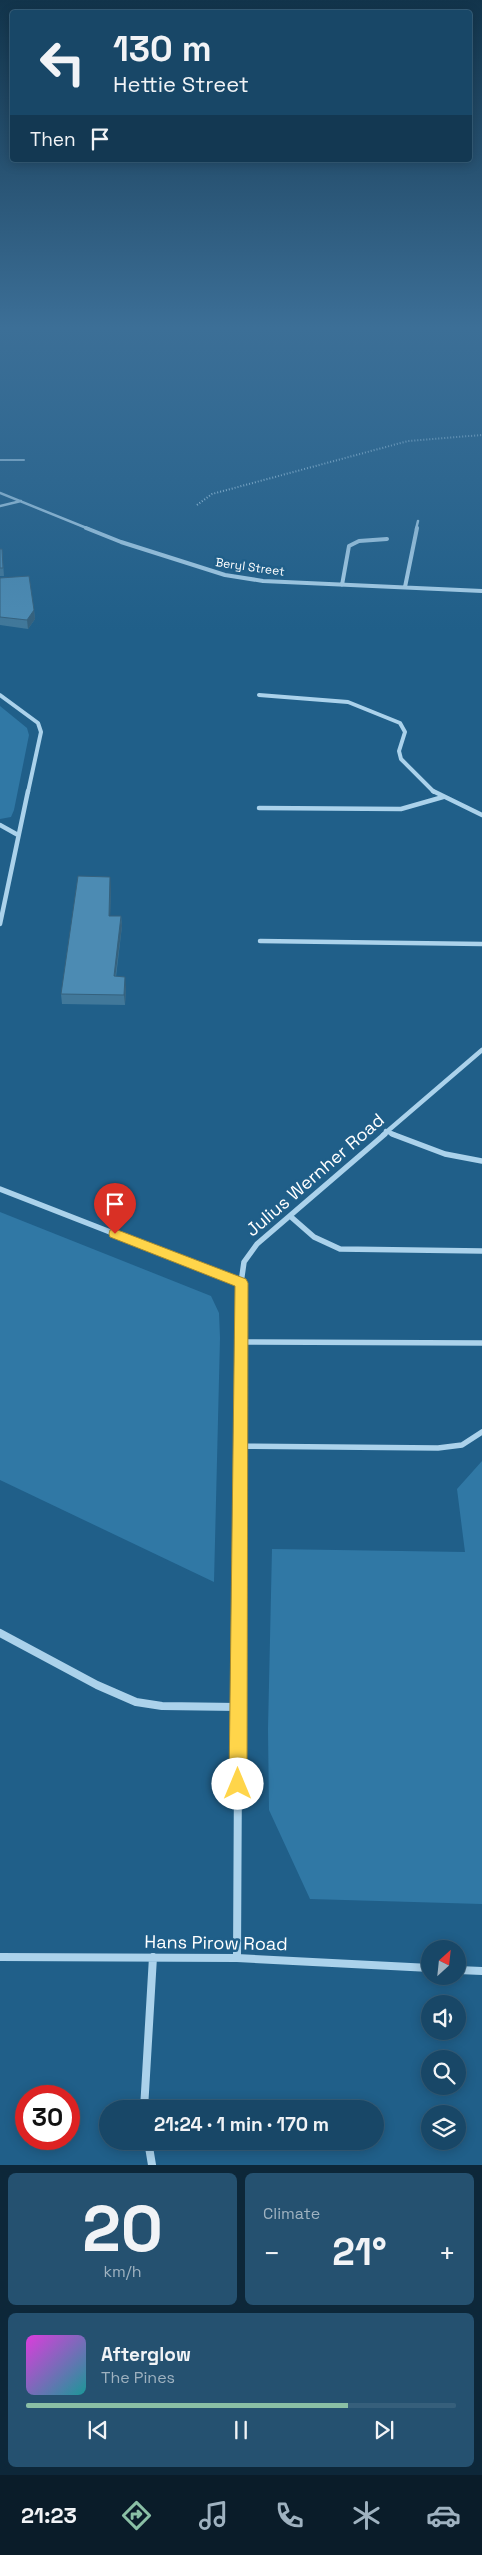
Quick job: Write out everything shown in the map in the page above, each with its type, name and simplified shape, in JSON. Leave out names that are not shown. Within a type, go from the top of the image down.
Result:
[{"type":"street","name":"Beryl Street","points":[[0,493],[121,542],[216,573],[263,581],[482,591]]},
{"type":"street","points":[[0,506],[21,501]]},
{"type":"street","points":[[405,587],[418,521]]},
{"type":"street","points":[[342,584],[349,546],[359,541],[387,540]]},
{"type":"street","points":[[0,695],[36,721],[40,728],[0,924]]},
{"type":"street","points":[[259,695],[348,702],[400,723],[405,732],[399,751],[400,759],[430,788],[443,797],[482,815]]},
{"type":"street","points":[[259,808],[401,809],[443,797]]},
{"type":"street","points":[[0,825],[18,835]]},
{"type":"street","points":[[260,941],[482,944]]},
{"type":"street","name":"Julius Wernher Road","points":[[237,1958],[241,1342],[244,1262],[248,1255],[290,1216],[386,1131],[482,1050]]},
{"type":"street","points":[[386,1131],[436,1152],[464,1160],[482,1161]]},
{"type":"street","points":[[0,1189],[242,1283]]},
{"type":"street","points":[[290,1216],[314,1237],[340,1249],[482,1251]]},
{"type":"street","points":[[241,1342],[482,1343]]},
{"type":"street","points":[[240,1446],[438,1448],[462,1445],[482,1432]]},
{"type":"street","points":[[0,1633],[97,1685],[136,1702],[162,1706],[238,1707]]},
{"type":"street","name":"Hans Pirow Road","points":[[0,1957],[237,1958],[421,1968]]},
{"type":"street","points":[[144,2100],[153,1957]]},
{"type":"street","points":[[466,1970],[482,1971]]},
{"type":"street","points":[[150,2150],[152,2165]]},
{"type":"lane","points":[[0,460],[24,460]]},
{"type":"path","points":[[197,505],[212,494],[318,465],[355,457],[393,444],[422,438],[482,435]]},
{"type":"shaded area","points":[[0,706],[27,728],[29,735],[14,810],[11,817],[0,819]]},
{"type":"shaded area","points":[[0,1212],[211,1296],[219,1313],[220,1338],[214,1582],[0,1480]]},
{"type":"shaded area","points":[[482,1461],[482,1904],[310,1899],[269,1810],[268,1729],[272,1549],[465,1552],[457,1489]]},
{"type":"building","points":[[0,549],[2,549],[3,568],[0,568]]},
{"type":"building","points":[[29,576],[34,610],[27,620],[0,617],[0,578]]},
{"type":"building","points":[[78,876],[110,877],[109,916],[121,916],[114,976],[125,977],[124,995],[61,994]]},
{"type":"route","points":[[115,1234],[242,1283],[238,1784]]}]
